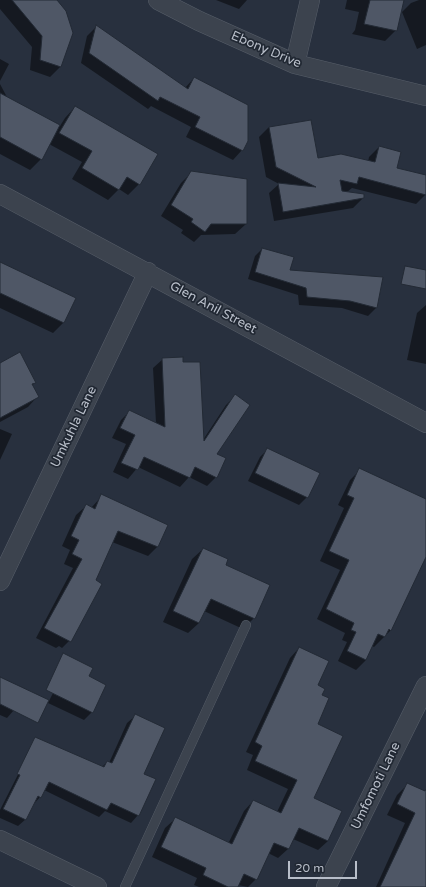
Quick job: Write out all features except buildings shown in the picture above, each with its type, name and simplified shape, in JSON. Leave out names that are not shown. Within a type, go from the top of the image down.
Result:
[{"type":"street","name":"Ebony Drive","points":[[158,0],[199,21],[295,64],[426,96]]},
{"type":"street","points":[[295,64],[310,0]]},
{"type":"street","name":"Glen Anil Street","points":[[0,194],[148,272],[426,423]]},
{"type":"street","name":"Umkuhla Lane","points":[[0,581],[148,272]]},
{"type":"street","name":"Umfomoti Lane","points":[[326,887],[426,686]]},
{"type":"street","points":[[0,840],[97,887]]},
{"type":"lane","points":[[125,887],[246,625]]}]
